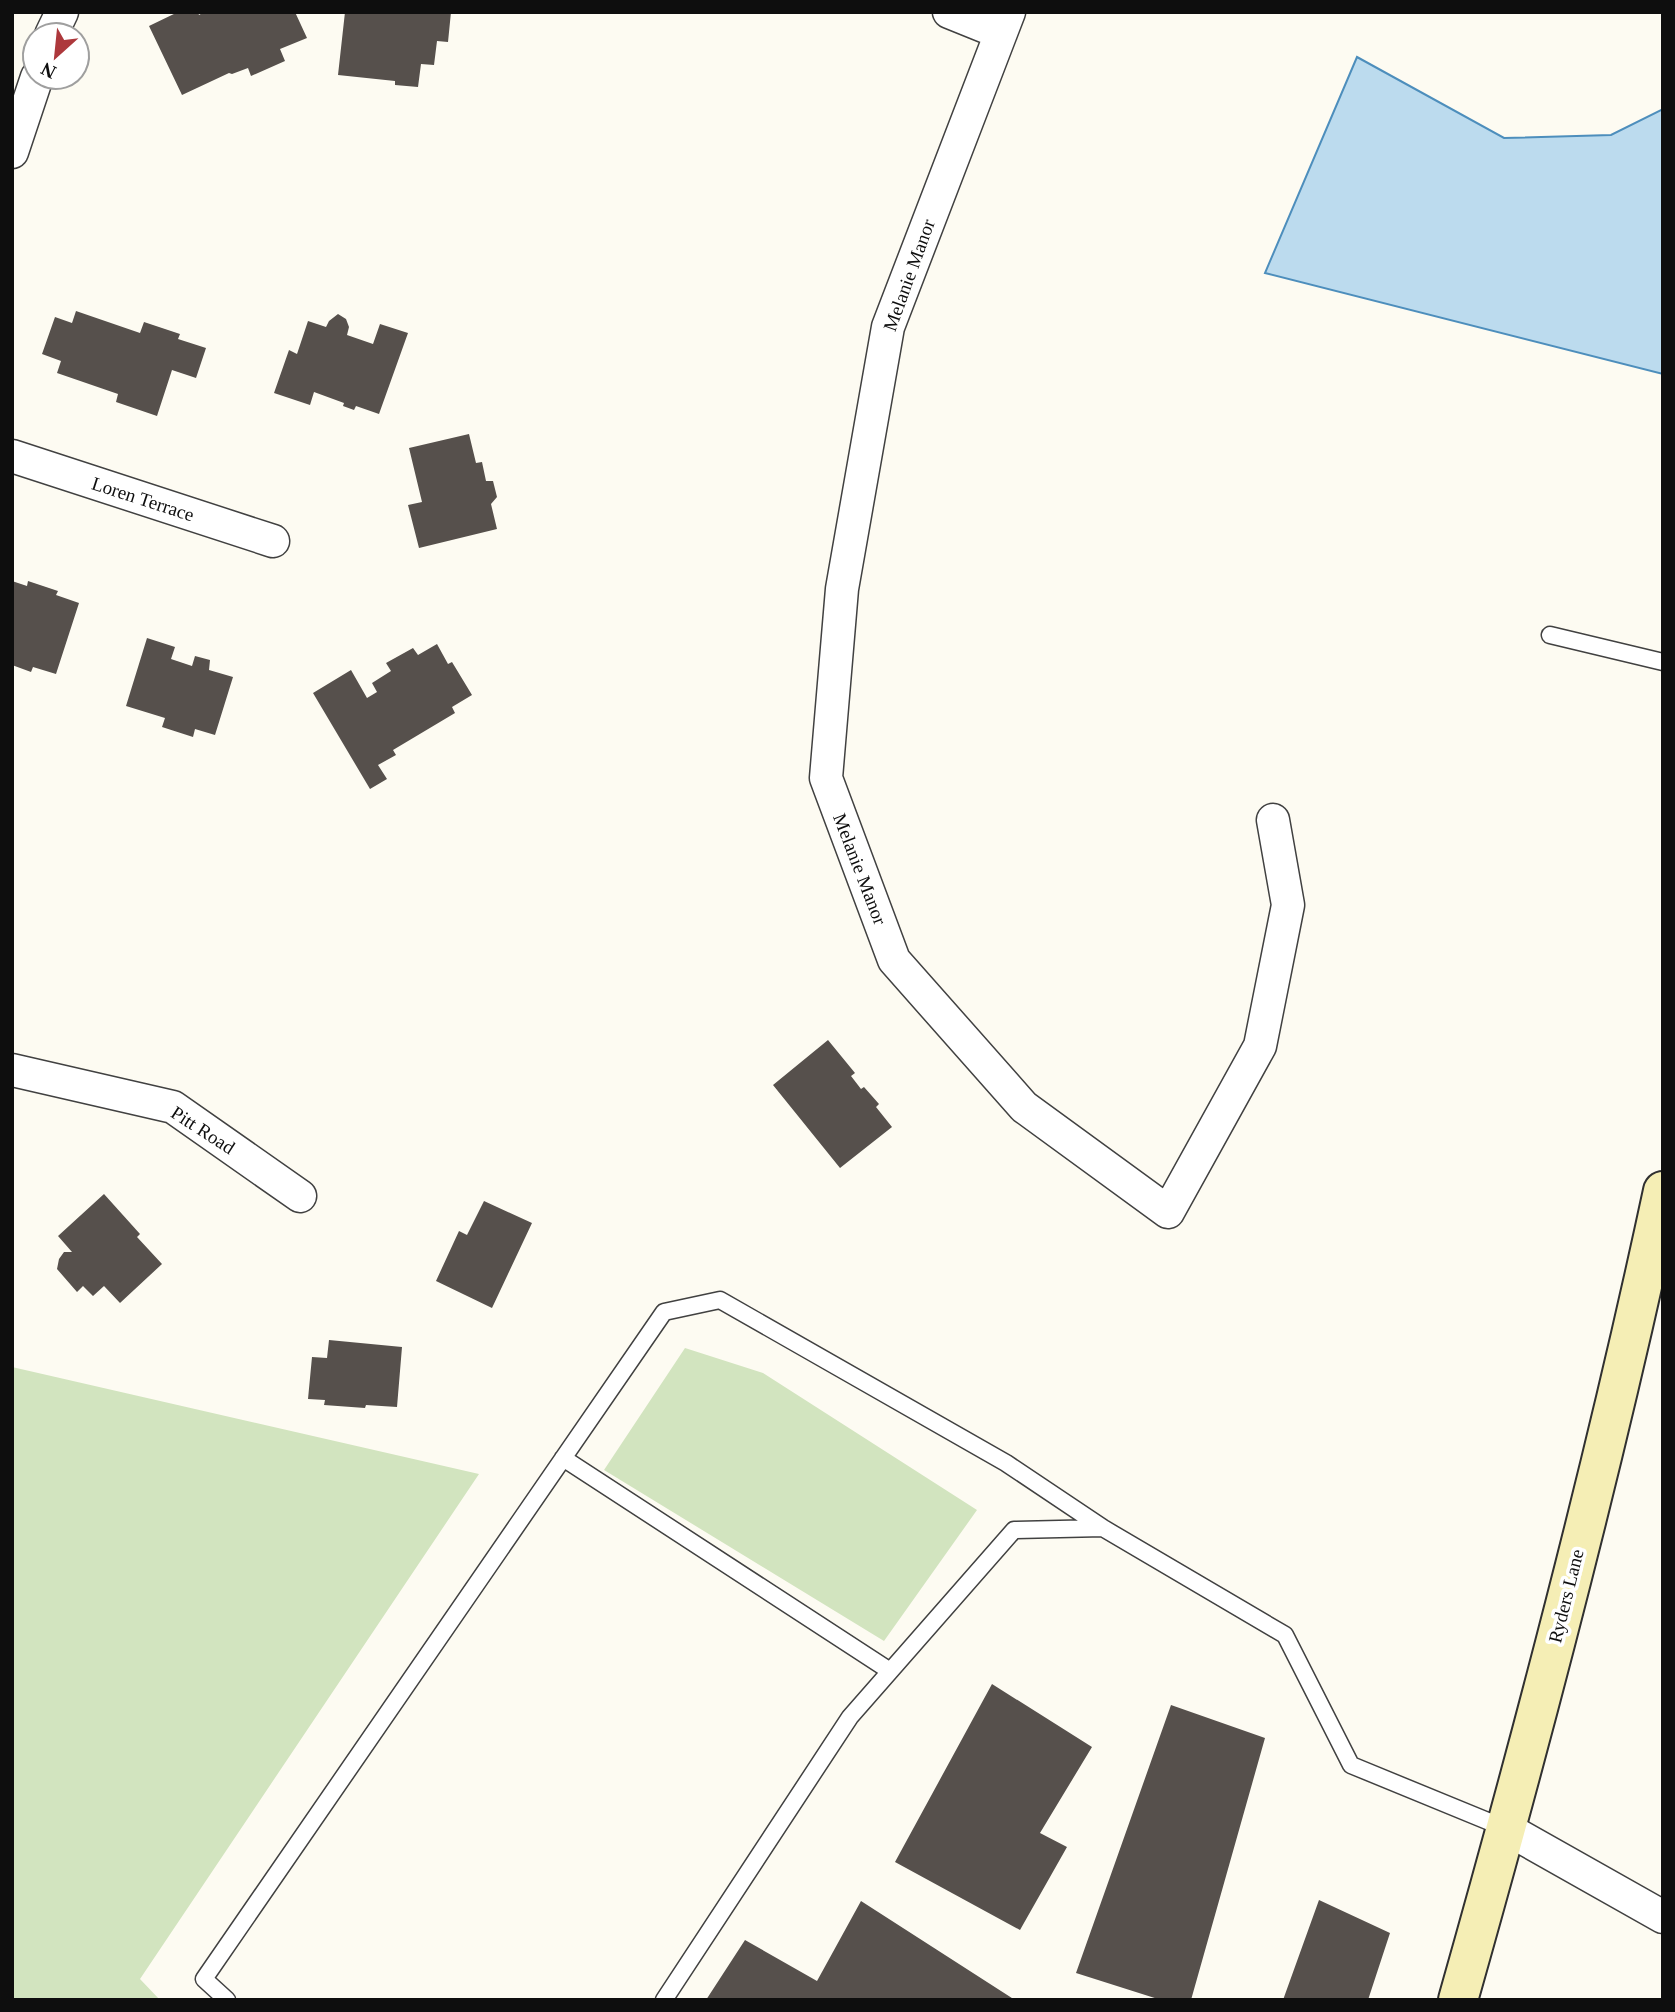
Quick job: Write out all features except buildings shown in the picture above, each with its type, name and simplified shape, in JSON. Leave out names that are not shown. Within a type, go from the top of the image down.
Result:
[{"type":"main road","name":"Ryders Lane","points":[[1458,2000],[1507,1829],[1632,1334],[1663,1191]]},
{"type":"street","points":[[949,12],[1005,23]]},
{"type":"street","name":"Melanie Manor","points":[[1005,23],[888,327],[842,589],[826,778],[894,960],[1024,1107],[1168,1212],[1260,1046],[1288,905],[1273,820]]},
{"type":"street","points":[[12,152],[32,91]]},
{"type":"street","name":"Loren Terrace","points":[[12,456],[273,541]]},
{"type":"street","name":"Pitt Road","points":[[12,1070],[173,1108],[300,1196]]},
{"type":"street","points":[[1507,1829],[1663,1917]]},
{"type":"lane","points":[[1550,635],[1663,662]]},
{"type":"lane","points":[[227,2000],[204,1979],[664,1312],[720,1300],[1006,1462],[1103,1528],[1285,1635],[1350,1765],[1507,1829]]},
{"type":"lane","points":[[563,1458],[890,1671]]},
{"type":"lane","points":[[664,2000],[850,1717],[1014,1530],[1103,1528]]},
{"type":"green space","points":[[685,1348],[763,1373],[977,1510],[884,1641],[604,1470]]},
{"type":"green space","points":[[12,1367],[479,1474],[140,1979],[160,2000],[12,2000]]},
{"type":"water","points":[[1357,57],[1504,138],[1611,135],[1663,109],[1663,374],[1265,273]]}]
